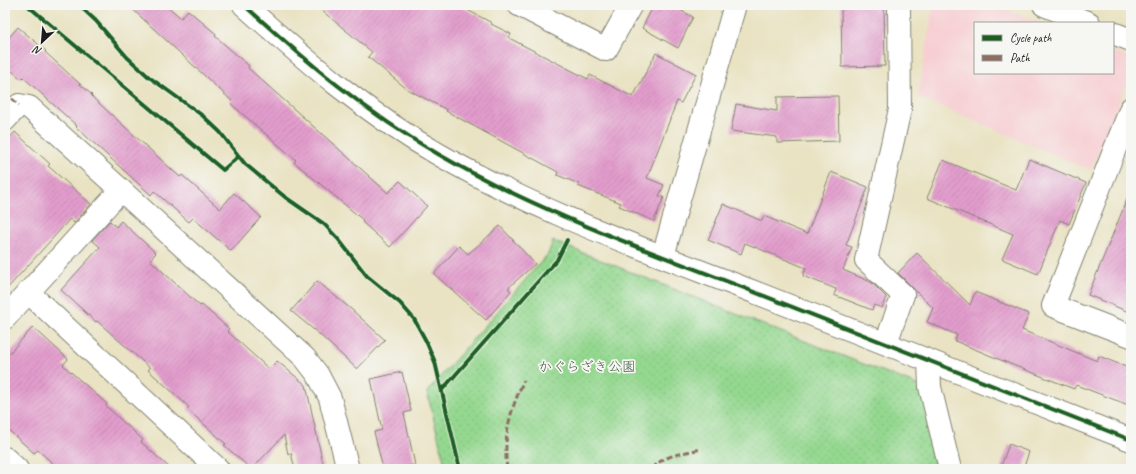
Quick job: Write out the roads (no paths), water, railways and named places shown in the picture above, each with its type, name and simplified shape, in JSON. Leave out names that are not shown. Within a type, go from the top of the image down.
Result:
[{"type":"street","points":[[244,5],[306,61],[399,131],[437,154],[533,204],[1131,440]]},
{"type":"street","points":[[519,5],[606,50],[631,5]]},
{"type":"street","points":[[663,256],[735,5]]},
{"type":"street","points":[[886,343],[903,296],[866,260],[900,109],[900,5]]},
{"type":"street","points":[[1044,5],[1086,22]]},
{"type":"street","points":[[1114,33],[1131,40]]},
{"type":"street","points":[[5,120],[19,105],[29,107],[305,358],[318,376],[330,398],[348,469]]},
{"type":"street","points":[[1131,108],[1053,306],[1131,336]]},
{"type":"street","points":[[5,318],[121,190]]},
{"type":"street","points":[[28,292],[218,469]]},
{"type":"street","points":[[929,361],[930,387],[950,469]]},
{"type":"street","points":[[5,458],[17,469]]},
{"type":"park label","name":"かぐらざき公園","points":[[587,366]]}]
